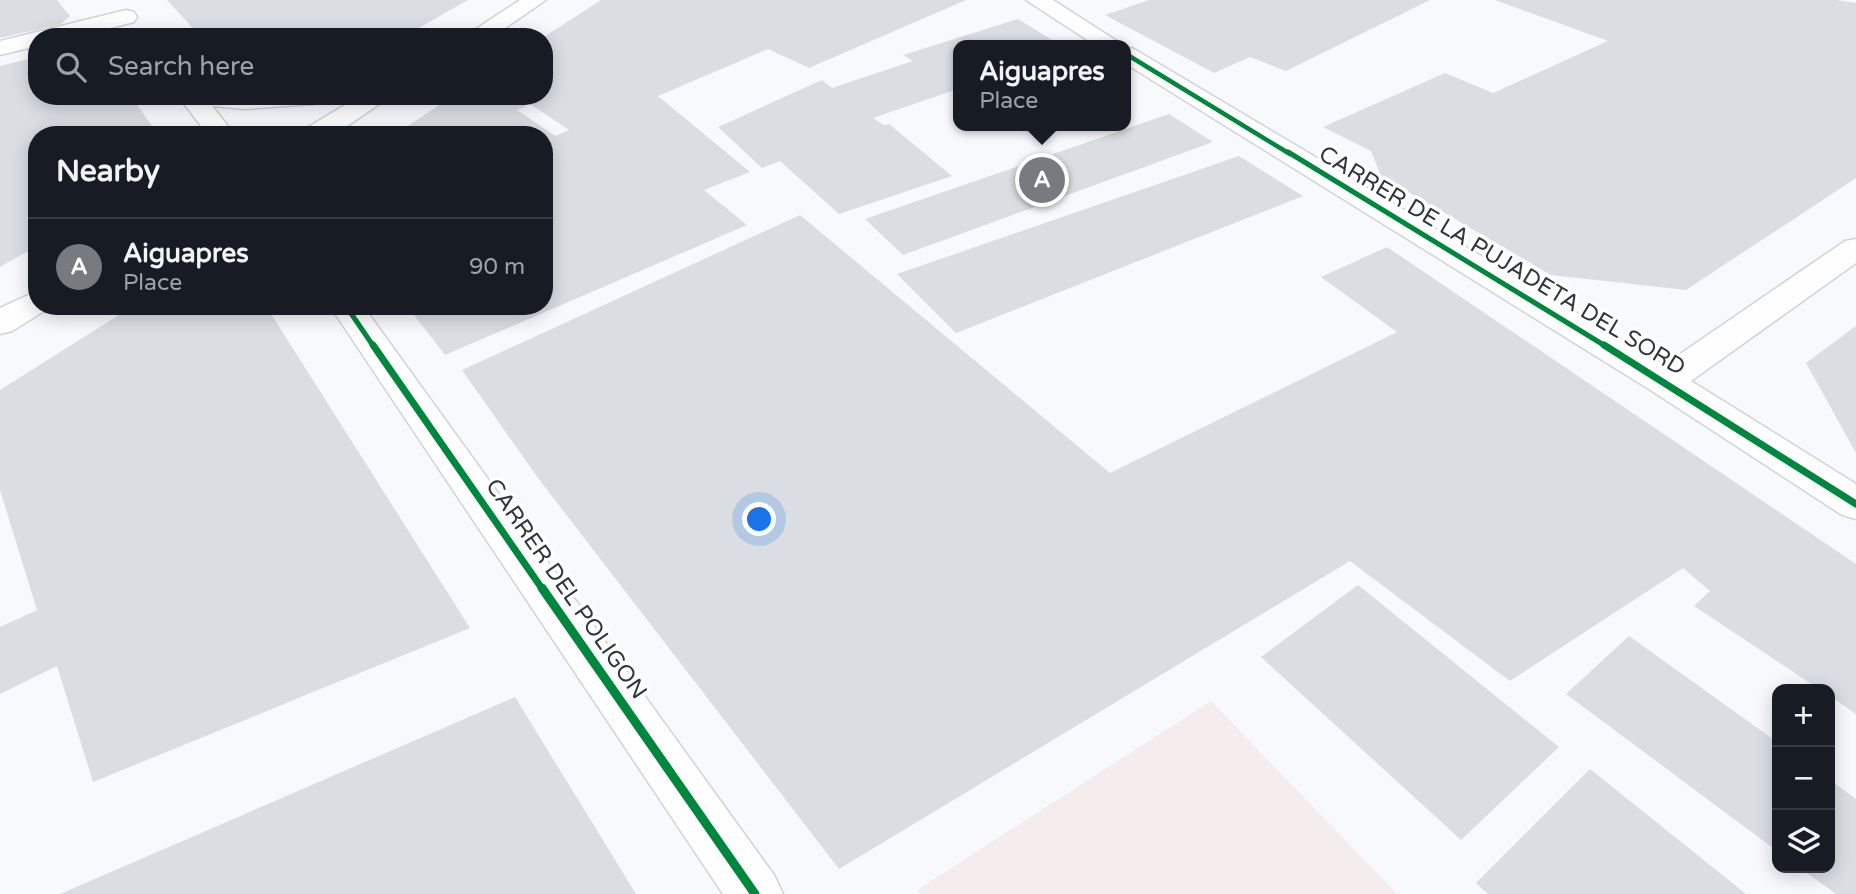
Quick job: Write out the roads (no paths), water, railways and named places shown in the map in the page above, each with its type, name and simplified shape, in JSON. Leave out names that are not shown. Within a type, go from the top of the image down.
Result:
[{"type":"street","points":[[108,0],[135,28]]},
{"type":"street","points":[[490,28],[535,0]]},
{"type":"street","points":[[1037,0],[1103,40]]},
{"type":"street","points":[[82,28],[126,17]]},
{"type":"street","points":[[0,48],[28,41]]},
{"type":"street","name":"CARRER DE LA PUJADETA DEL SORD","points":[[1131,57],[1665,382],[1856,504]]},
{"type":"street","points":[[198,105],[215,126]]},
{"type":"street","points":[[330,126],[363,105]]},
{"type":"street","points":[[1665,382],[1856,248]]},
{"type":"street","points":[[0,323],[28,306]]},
{"type":"street","name":"CARRER DEL POLIGON","points":[[352,315],[755,894]]},
{"type":"place","name":"Aiguapres","points":[[1042,180]]}]
